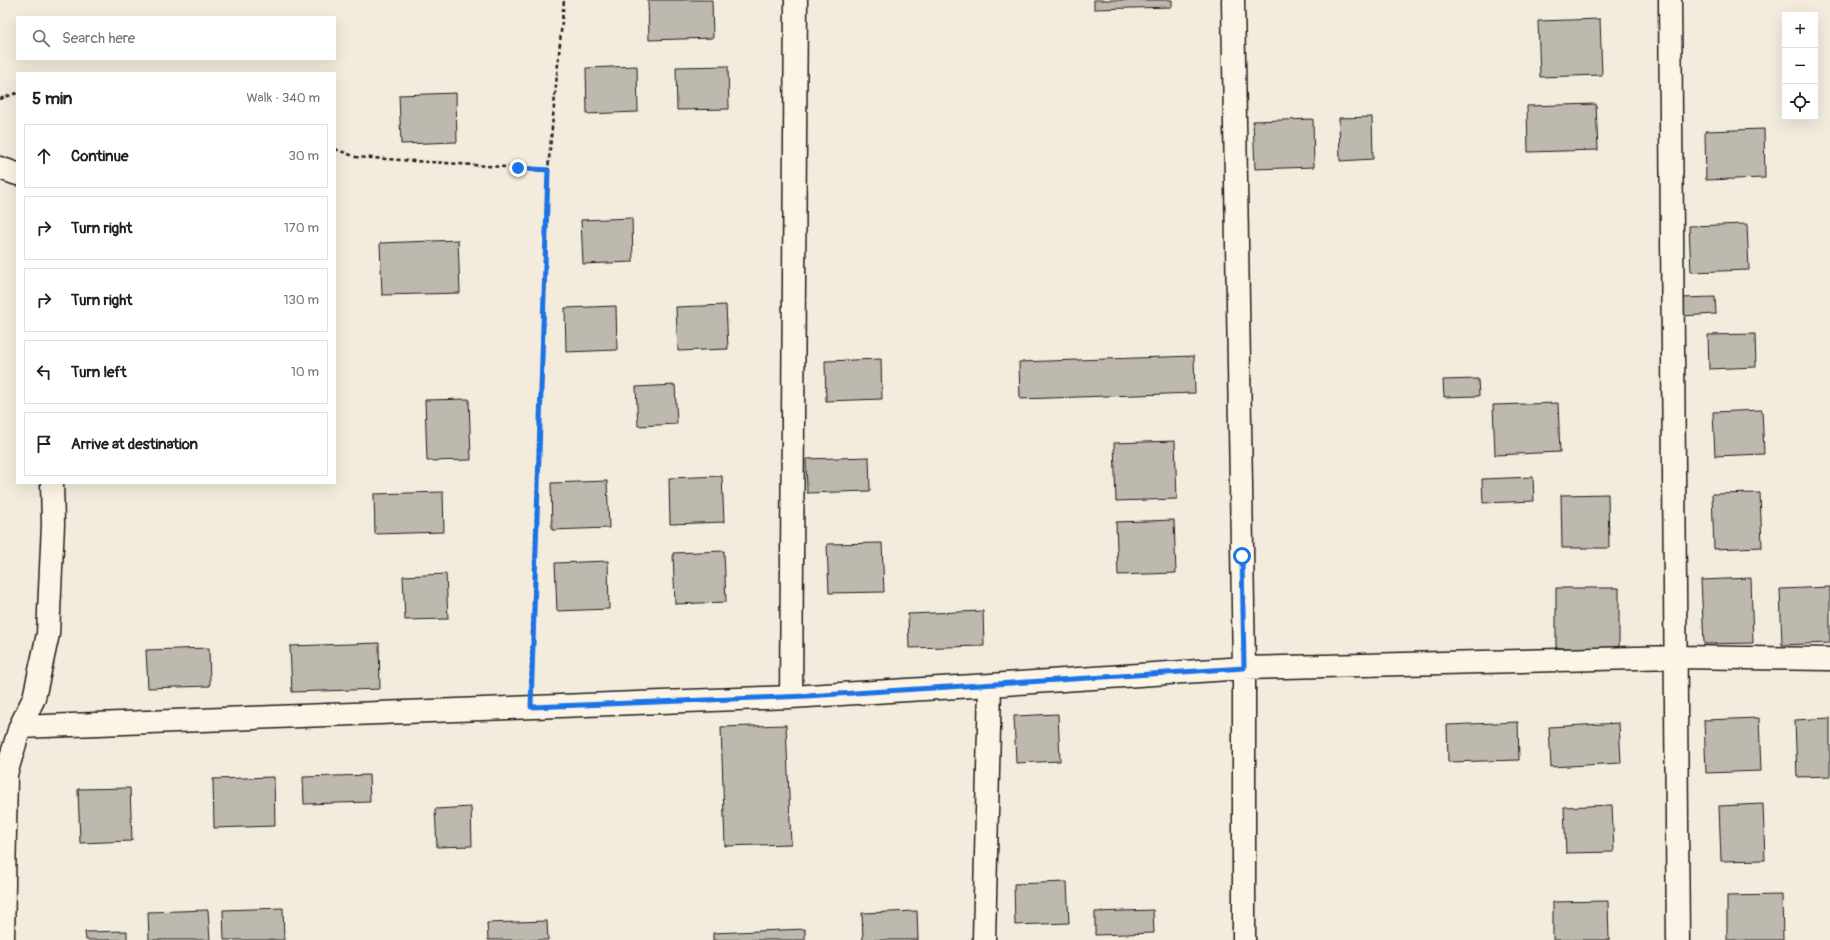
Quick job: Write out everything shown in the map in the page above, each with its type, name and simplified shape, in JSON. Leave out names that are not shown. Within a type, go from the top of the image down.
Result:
[{"type":"street","points":[[791,697],[796,0]]},
{"type":"street","points":[[1233,0],[1244,668],[1244,940]]},
{"type":"street","points":[[1670,0],[1674,657],[1678,940]]},
{"type":"street","points":[[0,168],[16,174]]},
{"type":"street","points":[[3,940],[6,774],[20,727],[34,698],[48,634],[53,524],[52,484]]},
{"type":"street","points":[[20,727],[791,697],[1244,668],[1674,657],[1830,658]]},
{"type":"street","points":[[984,940],[990,685]]},
{"type":"path","points":[[531,707],[548,170],[564,0]]},
{"type":"path","points":[[0,99],[16,93]]},
{"type":"path","points":[[336,149],[356,157],[548,170]]},
{"type":"building","points":[[648,0],[712,0],[713,38],[649,40]]},
{"type":"building","points":[[1094,0],[1172,0],[1172,7],[1094,9]]},
{"type":"building","points":[[1600,19],[1602,75],[1540,77],[1538,21]]},
{"type":"building","points":[[637,66],[638,112],[587,114],[586,68]]},
{"type":"building","points":[[728,66],[729,109],[677,110],[676,67]]},
{"type":"building","points":[[456,93],[457,142],[401,144],[399,95]]},
{"type":"building","points":[[1596,104],[1598,150],[1528,152],[1527,106]]},
{"type":"building","points":[[1372,117],[1373,159],[1340,161],[1339,118]]},
{"type":"building","points":[[1313,119],[1314,167],[1255,169],[1253,121]]},
{"type":"building","points":[[1764,129],[1765,178],[1706,180],[1705,131]]},
{"type":"building","points":[[632,218],[633,262],[583,264],[581,220]]},
{"type":"building","points":[[1747,224],[1749,270],[1691,272],[1689,226]]},
{"type":"building","points":[[458,240],[460,293],[382,295],[380,243]]},
{"type":"building","points":[[1715,297],[1716,314],[1681,316],[1680,298]]},
{"type":"building","points":[[726,305],[728,349],[678,351],[676,307]]},
{"type":"building","points":[[616,306],[617,350],[566,352],[565,308]]},
{"type":"building","points":[[1755,334],[1756,367],[1709,369],[1708,335]]},
{"type":"building","points":[[1194,356],[1195,393],[1020,399],[1019,362]]},
{"type":"building","points":[[881,359],[882,399],[826,401],[825,361]]},
{"type":"building","points":[[1478,379],[1479,396],[1444,397],[1443,380]]},
{"type":"building","points":[[675,385],[677,424],[638,426],[636,387]]},
{"type":"building","points":[[469,399],[471,460],[427,461],[425,400]]},
{"type":"building","points":[[1558,403],[1560,452],[1495,455],[1493,405]]},
{"type":"building","points":[[1762,410],[1764,454],[1715,456],[1713,412]]},
{"type":"building","points":[[1175,441],[1177,499],[1116,501],[1114,443]]},
{"type":"building","points":[[869,457],[870,491],[807,493],[806,459]]},
{"type":"building","points":[[722,476],[724,522],[670,524],[669,478]]},
{"type":"building","points":[[1533,477],[1534,501],[1483,503],[1482,479]]},
{"type":"building","points":[[607,481],[609,528],[552,530],[551,483]]},
{"type":"building","points":[[443,492],[444,532],[375,534],[374,494]]},
{"type":"building","points":[[1760,493],[1762,547],[1714,549],[1712,494]]},
{"type":"building","points":[[1608,494],[1609,548],[1562,548],[1561,495]]},
{"type":"building","points":[[1174,520],[1176,573],[1118,575],[1116,522]]},
{"type":"building","points":[[882,543],[884,592],[829,593],[827,544]]},
{"type":"building","points":[[724,551],[726,602],[675,604],[673,553]]},
{"type":"building","points":[[608,561],[609,609],[557,611],[555,563]]},
{"type":"building","points":[[446,574],[448,619],[405,620],[403,576]]},
{"type":"building","points":[[1751,578],[1753,643],[1704,644],[1701,580]]},
{"type":"building","points":[[1830,587],[1830,643],[1782,645],[1780,589]]},
{"type":"building","points":[[1556,588],[1619,588],[1619,648],[1556,648]]},
{"type":"building","points":[[983,611],[984,646],[909,648],[908,614]]},
{"type":"building","points":[[379,643],[380,689],[292,692],[290,646]]},
{"type":"building","points":[[209,648],[210,686],[148,688],[146,650]]},
{"type":"building","points":[[1058,714],[1060,761],[1016,763],[1014,716]]},
{"type":"building","points":[[1759,718],[1761,771],[1706,773],[1704,720]]},
{"type":"building","points":[[1830,718],[1830,776],[1797,777],[1795,720]]},
{"type":"building","points":[[1518,722],[1519,760],[1448,762],[1447,725]]},
{"type":"building","points":[[1619,723],[1621,763],[1551,767],[1549,727]]},
{"type":"building","points":[[786,725],[791,844],[725,846],[721,727]]},
{"type":"building","points":[[369,775],[370,802],[304,804],[303,777]]},
{"type":"building","points":[[274,777],[275,826],[214,828],[213,779]]},
{"type":"building","points":[[130,788],[132,841],[80,843],[78,789]]},
{"type":"building","points":[[1763,804],[1765,860],[1721,861],[1719,806]]},
{"type":"building","points":[[1612,805],[1614,852],[1566,853],[1564,807]]},
{"type":"building","points":[[471,807],[472,846],[437,847],[435,809]]},
{"type":"building","points":[[1067,882],[1069,923],[1015,925],[1014,884]]},
{"type":"building","points":[[1782,895],[1783,940],[1727,940],[1727,896]]},
{"type":"building","points":[[1608,901],[1609,940],[1553,940],[1553,902]]},
{"type":"building","points":[[283,908],[284,940],[224,940],[223,910]]},
{"type":"building","points":[[208,910],[210,940],[149,940],[148,912]]},
{"type":"building","points":[[1153,910],[1154,933],[1095,935],[1095,912]]},
{"type":"building","points":[[917,911],[918,940],[863,940],[862,913]]},
{"type":"building","points":[[547,921],[548,940],[488,940],[487,923]]},
{"type":"building","points":[[805,929],[805,940],[713,940],[713,933]]},
{"type":"building","points":[[127,931],[127,940],[86,940],[85,932]]},
{"type":"route","points":[[518,168],[548,170],[531,707],[807,696],[1244,668],[1242,556]]}]
